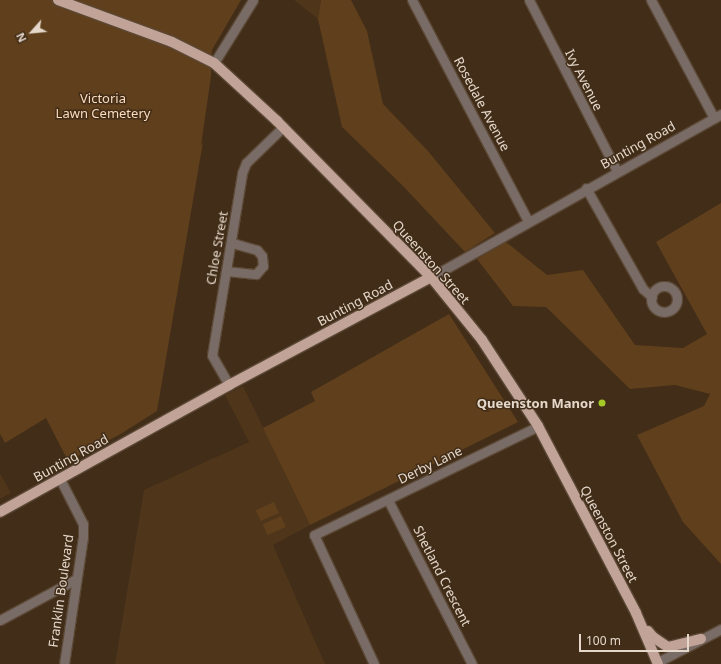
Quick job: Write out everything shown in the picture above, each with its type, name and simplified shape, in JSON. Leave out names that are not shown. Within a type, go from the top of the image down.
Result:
[{"type":"main road","name":"Queenston Street","points":[[58,0],[172,42],[214,63],[240,84],[431,278],[482,340],[538,426],[636,613],[658,663]]},
{"type":"main road","name":"Bunting Road","points":[[0,512],[229,385],[431,278]]},
{"type":"main road","points":[[636,613],[653,637],[664,645],[676,647],[701,639]]},
{"type":"street","points":[[214,63],[253,0]]},
{"type":"street","name":"Rosedale Avenue","points":[[412,0],[528,221]]},
{"type":"street","name":"Ivy Avenue","points":[[528,0],[617,171]]},
{"type":"street","points":[[651,0],[717,116]]},
{"type":"street","name":"Bunting Road","points":[[431,278],[586,188],[717,116]]},
{"type":"street","name":"Chloe Street","points":[[229,385],[212,355],[246,163],[283,127]]},
{"type":"street","points":[[586,188],[643,290],[652,297]]},
{"type":"street","points":[[226,271],[256,274],[263,266],[262,256],[256,250],[232,243]]},
{"type":"street","name":"Derby Lane","points":[[374,664],[314,535],[538,426]]},
{"type":"street","name":"Franklin Boulevard","points":[[60,479],[83,524],[64,664]]},
{"type":"street","name":"Shetland Crescent","points":[[388,500],[472,664]]},
{"type":"street","points":[[0,620],[76,579]]},
{"type":"street","points":[[658,663],[721,629]]},
{"type":"shaded area","points":[[294,0],[321,0],[318,19]]},
{"type":"shaded area","points":[[243,386],[310,525],[273,545],[325,664],[115,664],[144,490],[249,442],[225,395]]},
{"type":"shaded area","points":[[0,473],[11,493],[0,499]]},
{"type":"green space","name":"Victoria Lawn Cemetery","points":[[0,0],[241,0],[212,50],[211,76],[201,146],[203,142],[157,411],[119,435],[68,461],[46,418],[5,443],[0,434]]},
{"type":"green space","points":[[321,0],[351,0],[367,31],[383,104],[428,151],[495,233],[465,252],[403,186],[342,127],[318,19]]},
{"type":"green space","points":[[721,203],[721,564],[683,522],[637,435],[704,406],[710,394],[675,385],[630,389],[546,307],[513,306],[477,259],[506,242],[547,275],[583,270],[635,345],[683,348],[707,334],[656,242]]},
{"type":"green space","points":[[449,314],[518,422],[310,525],[263,428],[315,401],[311,392]]},
{"type":"green space","points":[[274,502],[279,513],[261,521],[256,510]]},
{"type":"green space","points":[[281,516],[286,527],[268,535],[263,524]]},
{"type":"place","name":"Queenston Manor","points":[[602,403]]}]
